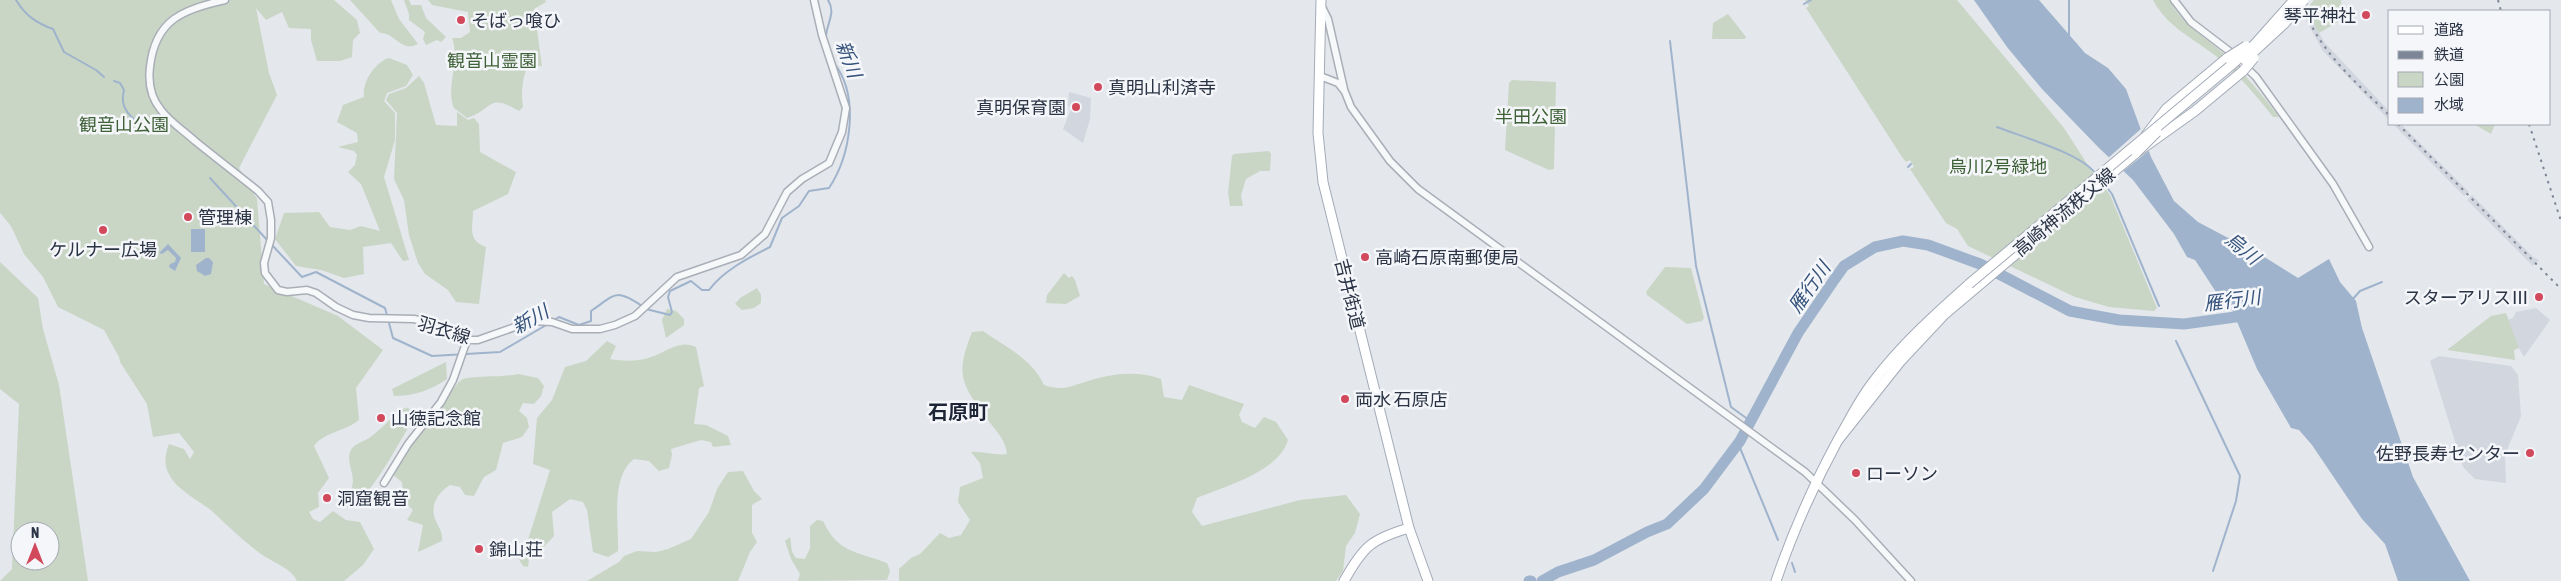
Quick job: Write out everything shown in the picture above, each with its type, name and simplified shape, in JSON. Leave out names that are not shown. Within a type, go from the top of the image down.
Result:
[{"type":"main road","points":[[2146,135],[2171,104],[2227,58],[2252,42],[2275,23],[2295,0]]},
{"type":"main road","name":"高崎神流秩父線","points":[[1971,287],[2146,135],[2254,45],[2295,0]]},
{"type":"main road","points":[[2136,153],[2195,112],[2243,71],[2303,0]]},
{"type":"main road","name":"高崎神流秩父線","points":[[1776,581],[1815,482],[1854,408],[1873,382],[1925,324],[2136,153],[2258,50],[2284,24],[2303,0]]},
{"type":"main road","name":"吉井街道","points":[[1321,2],[1318,132],[1323,182],[1409,528],[1428,581]]},
{"type":"main road","points":[[1344,581],[1366,546],[1381,536],[1409,528]]},
{"type":"street","name":"羽衣線","points":[[225,0],[198,5],[164,27],[155,41],[151,57],[150,87],[153,98],[161,110],[173,122],[258,191],[268,202],[271,238],[264,263],[265,274],[278,290],[287,292],[307,290],[316,293],[336,307],[353,315],[369,318],[414,319],[439,324],[467,340],[478,340],[532,321],[552,322],[572,329],[600,329],[616,325],[634,316],[677,277],[741,254],[765,234],[787,192],[802,179],[829,163],[844,126],[846,108],[822,35],[814,0]]},
{"type":"street","points":[[2174,0],[2197,28],[2228,50],[2256,77],[2329,178],[2368,247]]},
{"type":"street","points":[[1321,2],[1328,19],[1345,92],[1351,106],[1385,154],[1418,190],[1805,472],[1855,520],[1911,581]]},
{"type":"street","points":[[1320,76],[1338,83],[1345,92]]},
{"type":"street","points":[[384,483],[408,444],[454,380],[467,340]]},
{"type":"shaded area","points":[[2305,9],[2325,43],[2388,110],[2388,119],[2323,51],[2302,13]]},
{"type":"shaded area","points":[[1069,92],[1091,98],[1090,119],[1083,143],[1063,129],[1071,109],[1068,105]]},
{"type":"shaded area","points":[[2394,125],[2402,125],[2469,192],[2464,196]]},
{"type":"shaded area","points":[[2472,195],[2533,257],[2539,260],[2533,266],[2467,200]]},
{"type":"shaded area","points":[[2536,308],[2550,320],[2524,357],[2514,340],[2508,320],[2513,318],[2516,312]]},
{"type":"shaded area","points":[[2439,356],[2511,366],[2518,375],[2521,416],[2505,455],[2506,483],[2475,479],[2463,467],[2430,361]]},
{"type":"green space","name":"観音山公園","points":[[0,0],[334,0],[357,20],[360,33],[353,40],[352,57],[340,61],[317,61],[311,40],[311,29],[289,28],[282,12],[266,20],[256,8],[269,73],[277,95],[239,168],[257,199],[264,284],[338,316],[383,350],[356,388],[359,420],[323,438],[314,446],[329,478],[318,493],[319,507],[309,512],[313,519],[320,522],[333,511],[346,520],[360,522],[374,549],[363,565],[344,581],[297,581],[287,569],[257,551],[212,511],[175,483],[166,467],[169,444],[184,449],[190,459],[194,452],[179,433],[153,437],[147,404],[120,362],[104,330],[58,307],[43,277],[24,254],[11,226],[0,213]]},
{"type":"green space","points":[[350,0],[391,0],[399,19],[418,44],[407,46],[386,34],[380,33]]},
{"type":"green space","points":[[404,0],[409,0],[411,5],[421,5],[426,18],[446,37],[441,42],[437,40],[426,45],[423,39],[425,32],[409,20]]},
{"type":"green space","name":"観音山霊園","points":[[428,0],[545,0],[546,2],[534,9],[542,66],[528,66],[524,76],[523,107],[519,111],[501,103],[495,103],[467,118],[454,108],[451,91],[455,56],[452,38],[461,38],[470,32],[468,12],[432,5]]},
{"type":"green space","name":"烏川2号緑地","points":[[1805,0],[1957,0],[2064,128],[2091,170],[2110,195],[2157,308],[2154,311],[2109,307],[2075,297],[1968,246],[1957,229],[1946,223],[1910,169],[1914,167],[1910,160],[1906,162],[1902,157],[1806,8],[1809,6]]},
{"type":"green space","points":[[2153,0],[2170,0],[2180,16],[2230,60],[2252,83],[2279,117],[2273,117],[2229,67],[2172,24]]},
{"type":"green space","points":[[2314,0],[2341,0],[2343,19],[2319,33],[2306,10]]},
{"type":"green space","points":[[1728,14],[1746,37],[1745,39],[1712,39],[1713,23]]},
{"type":"green space","points":[[389,58],[407,65],[413,75],[406,86],[387,93],[384,101],[395,113],[395,140],[384,177],[409,260],[403,261],[391,243],[363,247],[364,274],[344,278],[321,270],[296,266],[275,239],[284,213],[319,212],[330,227],[350,230],[361,226],[380,231],[361,184],[348,172],[355,165],[357,155],[354,151],[338,147],[358,142],[357,133],[337,122],[343,105],[364,97],[365,85],[370,73],[384,60]]},
{"type":"green space","points":[[419,76],[424,83],[436,125],[457,126],[457,112],[468,120],[474,118],[479,124],[480,152],[516,172],[508,194],[473,211],[472,233],[476,241],[486,247],[479,304],[456,302],[448,290],[425,274],[418,263],[409,235],[404,200],[394,179],[397,113],[386,100],[389,94],[406,88]]},
{"type":"green space","name":"半田公園","points":[[1512,80],[1556,82],[1554,169],[1549,170],[1505,150],[1509,83]]},
{"type":"green space","points":[[2476,125],[2495,125],[2491,134]]},
{"type":"green space","points":[[1269,151],[1271,154],[1270,171],[1260,171],[1246,179],[1241,195],[1243,206],[1230,206],[1228,193],[1232,156],[1234,154]]},
{"type":"green space","points":[[0,262],[38,298],[43,329],[59,385],[88,581],[0,581],[10,571],[60,571],[60,521],[14,521],[19,404],[0,389]]},
{"type":"green space","points":[[1665,267],[1691,268],[1704,318],[1702,321],[1687,324],[1647,295],[1646,292]]},
{"type":"green space","points":[[1064,273],[1069,278],[1072,276],[1075,280],[1080,296],[1066,304],[1046,303],[1047,295]]},
{"type":"green space","points":[[757,288],[761,295],[761,303],[754,308],[742,310],[735,304],[740,298]]},
{"type":"green space","points":[[667,309],[676,311],[684,319],[684,325],[666,338],[662,320]]},
{"type":"green space","points":[[2506,313],[2519,348],[2514,350],[2515,360],[2447,350],[2491,316]]},
{"type":"green space","points":[[983,331],[1009,348],[1033,368],[1044,385],[1065,388],[1113,375],[1133,374],[1152,376],[1161,379],[1164,397],[1182,400],[1189,385],[1244,404],[1239,415],[1242,422],[1255,428],[1264,417],[1276,422],[1288,440],[1283,451],[1274,461],[1250,477],[1197,498],[1192,512],[1202,526],[1300,500],[1346,495],[1360,514],[1355,533],[1346,546],[1343,571],[1336,581],[899,581],[899,569],[911,558],[920,554],[940,533],[949,538],[961,535],[970,520],[958,502],[960,487],[983,478],[980,463],[971,452],[1007,454],[1002,440],[967,388],[962,369],[972,332]]},
{"type":"green space","points":[[607,341],[616,346],[610,359],[620,360],[646,359],[684,344],[696,347],[704,386],[699,388],[694,424],[706,425],[728,436],[731,445],[713,447],[711,442],[701,440],[671,449],[672,455],[669,468],[659,471],[649,461],[634,459],[626,467],[619,489],[617,502],[618,551],[608,557],[593,552],[587,510],[583,502],[570,499],[552,512],[554,536],[538,553],[529,558],[528,567],[523,566],[517,556],[528,540],[550,470],[533,464],[537,418],[552,400],[565,367],[586,361]]},
{"type":"green space","points":[[446,362],[447,379],[422,392],[394,396],[392,389]]},
{"type":"green space","points":[[518,374],[538,378],[544,386],[541,396],[534,404],[523,403],[519,411],[527,418],[529,427],[522,437],[503,443],[496,470],[484,477],[474,496],[465,495],[460,487],[450,485],[442,492],[434,504],[434,514],[442,534],[442,541],[418,552],[423,525],[407,520],[413,510],[404,501],[402,482],[392,474],[440,407],[463,379]]},
{"type":"green space","points":[[408,408],[415,416],[379,475],[354,508],[343,507],[353,483],[349,460],[351,449],[373,435],[401,409]]},
{"type":"green space","points":[[743,471],[754,491],[762,499],[752,505],[752,533],[757,542],[750,552],[738,581],[587,581],[619,562],[624,556],[637,551],[656,552],[668,549],[691,539],[709,512],[717,489],[728,472]]},
{"type":"green space","points":[[817,520],[823,521],[835,539],[849,550],[887,563],[890,571],[887,580],[798,581],[800,574],[791,559],[785,541],[790,537],[792,552],[796,558],[805,559],[810,548],[810,526]]},
{"type":"water","name":"烏川","points":[[1974,0],[2039,0],[2085,53],[2108,68],[2126,89],[2151,157],[2174,201],[2198,222],[2266,258],[2298,278],[2329,259],[2340,282],[2356,301],[2362,328],[2413,477],[2470,581],[2398,581],[2385,544],[2362,519],[2312,445],[2299,430],[2291,428],[2257,369],[2227,298],[2218,295],[2195,260],[2187,257],[2174,234],[2133,180],[2042,89],[2007,47]]},
{"type":"water","points":[[191,229],[205,229],[205,252],[191,252]]},
{"type":"water","points":[[168,244],[181,258],[175,271],[169,267],[170,264],[175,262],[176,258],[168,250],[162,254],[159,253]]},
{"type":"water","points":[[206,258],[213,262],[211,274],[205,276],[197,271],[196,265]]},
{"type":"pier","points":[[2143,127],[2151,149],[2122,172],[2107,159]]},
{"type":"waterway","points":[[16,0],[32,18],[53,29],[64,52],[96,70],[104,77]]},
{"type":"waterway","name":"新川","points":[[826,39],[831,15],[828,0]]},
{"type":"waterway","points":[[1804,4],[1811,0]]},
{"type":"waterway","points":[[2069,0],[2069,35]]},
{"type":"waterway","points":[[1670,41],[1696,266],[1731,407],[1749,420]]},
{"type":"waterway","name":"新川","points":[[646,309],[670,315],[672,312],[668,297],[670,291],[691,281],[702,290],[709,290],[729,271],[770,247],[782,218],[799,206],[809,191],[829,188],[837,175],[843,159],[850,125],[850,108],[847,92],[842,76],[834,63]]},
{"type":"waterway","points":[[114,81],[120,83],[124,90],[123,103],[125,109],[138,123],[149,131]]},
{"type":"waterway","points":[[1997,127],[2064,152],[2088,166],[2095,173]]},
{"type":"waterway","points":[[1908,167],[1911,164]]},
{"type":"waterway","name":"新川","points":[[210,178],[268,241]]},
{"type":"waterway","points":[[2105,185],[2112,194],[2159,306]]},
{"type":"waterway","name":"雁行川","points":[[1542,581],[1558,572],[1594,560],[1647,532],[1667,524],[1704,489],[1740,441],[1798,333],[1834,280],[1844,266],[1875,247],[1903,241],[1928,245],[1980,264],[2070,311],[2119,320],[2184,324],[2250,315]]},
{"type":"waterway","name":"新川","points":[[271,244],[302,277],[316,272],[385,308],[393,338],[432,356],[500,352],[548,324]]},
{"type":"waterway","points":[[2352,300],[2360,291],[2382,282]]},
{"type":"waterway","name":"新川","points":[[554,320],[559,317],[579,325],[591,321],[591,311],[616,295],[626,297],[642,306]]},
{"type":"waterway","points":[[2176,341],[2240,476],[2236,501],[2213,571]]},
{"type":"waterway","points":[[1738,443],[1778,540]]},
{"type":"waterway","points":[[1792,563],[1795,572]]},
{"type":"railway","points":[[2301,0],[2307,17],[2326,49],[2350,77],[2388,114]]},
{"type":"railway","points":[[2498,0],[2501,10]]},
{"type":"railway","points":[[2399,125],[2561,289]]},
{"type":"railway","points":[[2529,125],[2561,221]]},
{"type":"place","name":"琴平神社","points":[[2366,15]]},
{"type":"place","name":"そばっ喰ひ","points":[[461,20]]},
{"type":"place","name":"真明山利済寺","points":[[1098,87]]},
{"type":"place","name":"真明保育園","points":[[1076,107]]},
{"type":"place","name":"管理棟","points":[[188,217]]},
{"type":"place","name":"ケルナー広場","points":[[103,230]]},
{"type":"place","name":"高崎石原南郵便局","points":[[1365,257]]},
{"type":"place","name":"スターアリスⅢ","points":[[2539,297]]},
{"type":"place","name":"両水 石原店","points":[[1345,399]]},
{"type":"place","name":"山徳記念館","points":[[381,418]]},
{"type":"place","name":"佐野長寿センター","points":[[2530,453]]},
{"type":"place","name":"ローソン","points":[[1856,473]]},
{"type":"place","name":"洞窟観音","points":[[327,498]]},
{"type":"place","name":"錦山荘","points":[[479,549]]},
{"type":"district","name":"石原町","points":[[958,411]]}]
